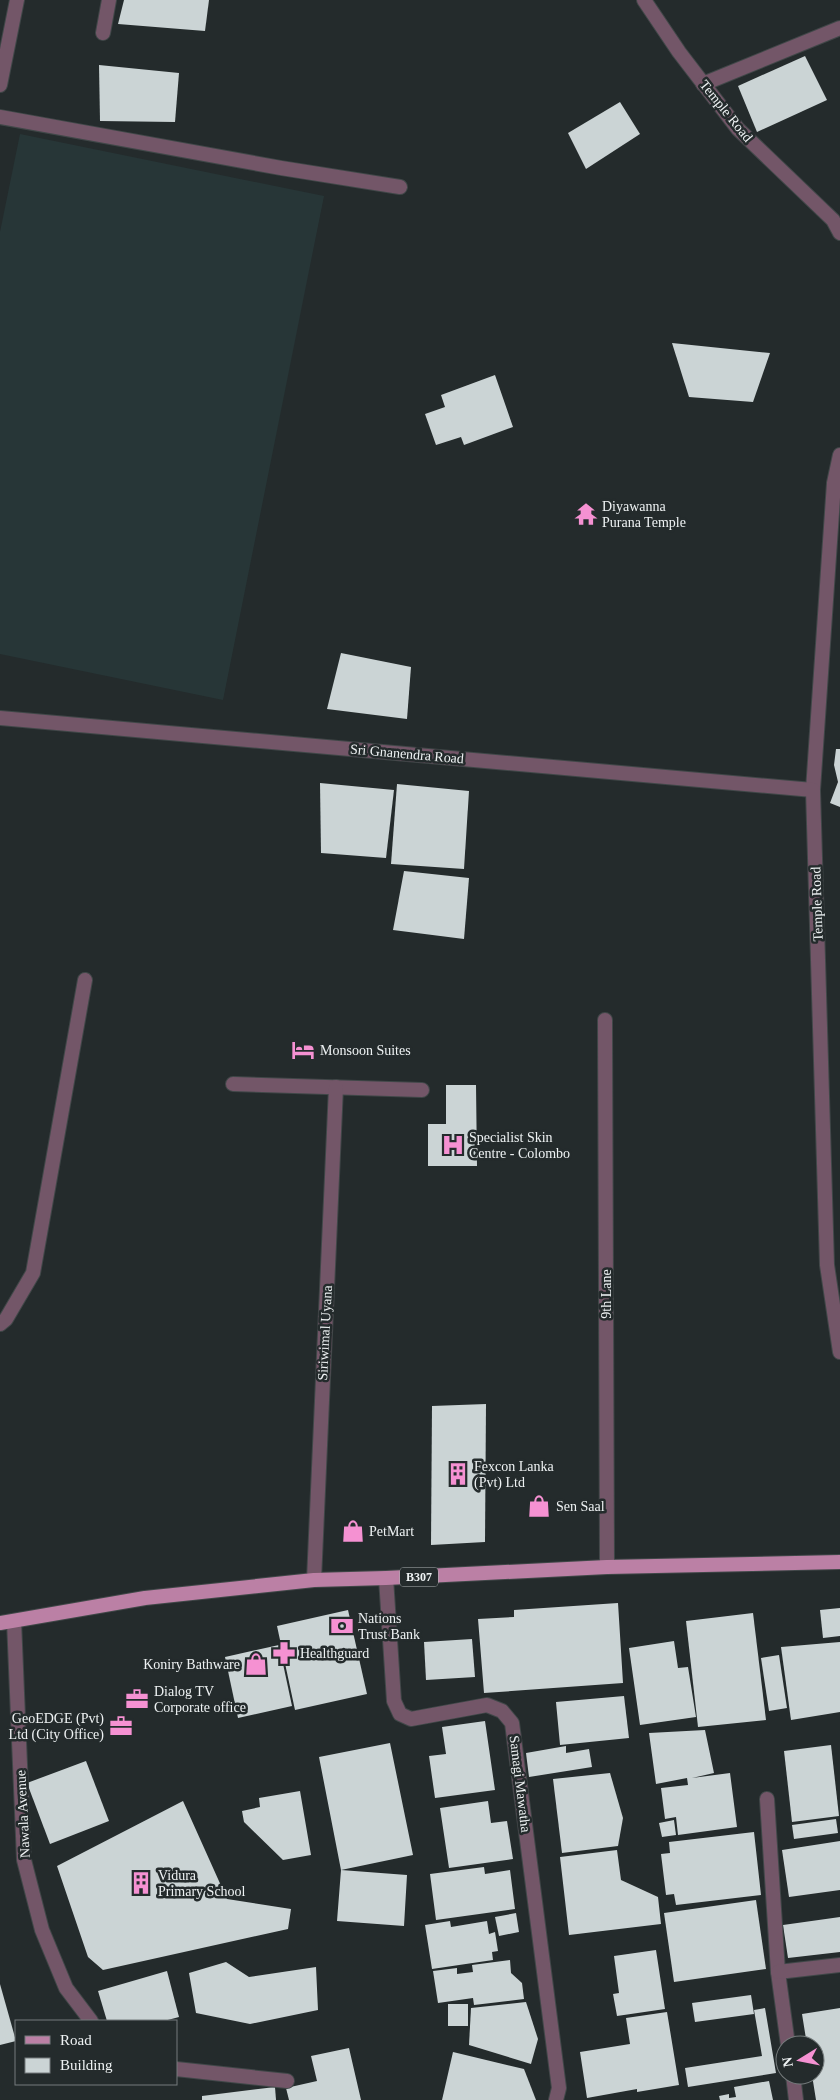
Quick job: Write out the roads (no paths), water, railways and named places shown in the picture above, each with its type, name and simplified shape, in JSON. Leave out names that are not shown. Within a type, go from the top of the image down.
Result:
[{"type":"main road","name":"B307","points":[[7,1622],[145,1598],[314,1580],[607,1568],[840,1562]]},
{"type":"street","points":[[0,85],[18,0]]},
{"type":"street","points":[[103,33],[109,0]]},
{"type":"street","name":"Temple Road","points":[[644,0],[738,129],[833,220],[840,234]]},
{"type":"street","points":[[704,84],[840,28]]},
{"type":"street","points":[[0,117],[281,168],[400,186]]},
{"type":"street","name":"Temple Road","points":[[840,456],[834,483],[813,790],[827,1265],[840,1352]]},
{"type":"street","name":"Sri Gnanendra Road","points":[[0,718],[813,790]]},
{"type":"street","points":[[0,1324],[6,1319],[33,1273],[85,980]]},
{"type":"street","name":"9th Lane","points":[[605,1020],[607,1568]]},
{"type":"street","points":[[232,1084],[422,1090]]},
{"type":"street","name":"Siriwimal Uyana","points":[[314,1580],[336,1087]]},
{"type":"street","name":"Samagi Mawatha","points":[[386,1578],[394,1702],[400,1714],[411,1719],[487,1705],[502,1711],[512,1723],[559,2088],[556,2100]]},
{"type":"street","name":"Nawala Avenue","points":[[7,1622],[24,1860],[42,1930],[66,1988],[90,2020]]},
{"type":"street","points":[[767,1800],[778,1972],[787,2035]]},
{"type":"street","points":[[778,1972],[840,1965]]},
{"type":"street","points":[[178,2069],[287,2081]]},
{"type":"street","points":[[794,2085],[796,2100]]},
{"type":"place","name":"Diyawanna Purana Temple","points":[[586,514]]},
{"type":"place","name":"Monsoon Suites","points":[[303,1050]]},
{"type":"place","name":"Specialist Skin Centre - Colombo","points":[[453,1145]]},
{"type":"place","name":"Fexcon Lanka (Pvt) Ltd","points":[[458,1474]]},
{"type":"place","name":"Sen Saal","points":[[539,1506]]},
{"type":"place","name":"PetMart","points":[[353,1531]]},
{"type":"place","name":"Nations Trust Bank","points":[[342,1626]]},
{"type":"place","name":"Healthguard","points":[[284,1653]]},
{"type":"place","name":"Koniry Bathware","points":[[256,1664]]},
{"type":"place","name":"Dialog TV Corporate office","points":[[137,1699]]},
{"type":"place","name":"GeoEDGE (Pvt) Ltd (City Office)","points":[[121,1726]]},
{"type":"place","name":"Vidura Primary School","points":[[141,1883]]}]
